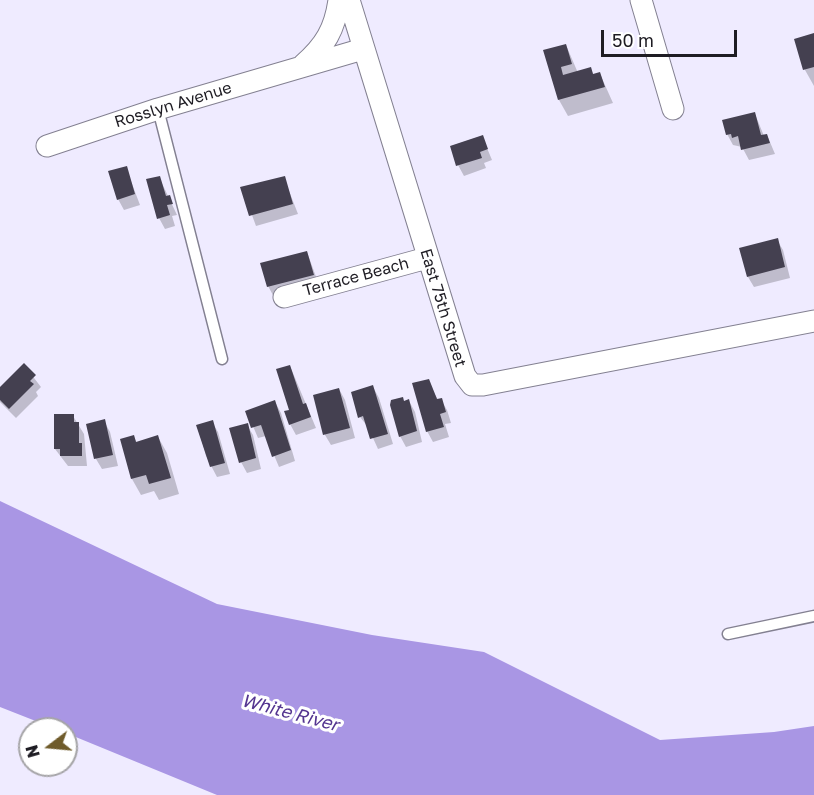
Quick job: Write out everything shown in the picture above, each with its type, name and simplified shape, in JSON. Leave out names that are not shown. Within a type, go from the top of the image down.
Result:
[{"type":"street","name":"Rosslyn Avenue","points":[[300,68],[317,53],[333,30],[339,0]]},
{"type":"street","name":"East 75th Street","points":[[349,0],[427,258],[465,376],[472,385],[483,386],[814,321]]},
{"type":"street","points":[[641,0],[673,109]]},
{"type":"street","name":"Rosslyn Avenue","points":[[47,146],[158,109],[363,49]]},
{"type":"street","name":"Terrace Beach","points":[[284,297],[427,258]]},
{"type":"lane","points":[[158,109],[222,359]]},
{"type":"lane","points":[[728,634],[814,616]]},
{"type":"water","name":"White River","points":[[0,501],[217,604],[372,635],[484,652],[660,740],[774,732],[814,726],[814,795],[217,795],[78,738],[78,717],[25,717],[0,707]]},
{"type":"building","points":[[814,33],[814,67],[803,70],[794,39]]},
{"type":"building","points":[[566,44],[572,64],[561,67],[563,75],[591,67],[593,74],[600,72],[605,87],[558,100],[543,50]]},
{"type":"building","points":[[755,112],[761,135],[767,134],[770,143],[741,150],[738,136],[732,138],[731,134],[726,135],[722,120]]},
{"type":"building","points":[[483,135],[488,149],[480,152],[482,158],[456,166],[450,146]]},
{"type":"building","points":[[127,166],[135,194],[117,200],[108,171]]},
{"type":"building","points":[[160,176],[166,196],[170,195],[173,204],[167,205],[170,215],[157,219],[146,179]]},
{"type":"building","points":[[285,176],[293,204],[249,216],[240,187]]},
{"type":"building","points":[[778,238],[785,267],[747,277],[739,248]]},
{"type":"building","points":[[307,251],[314,275],[267,287],[260,263]]},
{"type":"building","points":[[24,363],[36,375],[30,381],[34,384],[9,409],[0,400],[0,387]]},
{"type":"building","points":[[290,365],[303,404],[306,403],[311,417],[289,425],[284,411],[289,410],[276,369]]},
{"type":"building","points":[[429,379],[437,399],[442,398],[446,412],[440,414],[444,427],[426,432],[412,383]]},
{"type":"building","points":[[373,385],[388,434],[370,439],[363,416],[358,418],[351,392]]},
{"type":"building","points":[[339,388],[350,428],[323,435],[313,395]]},
{"type":"building","points":[[403,397],[404,401],[409,399],[417,431],[399,437],[390,405],[391,400]]},
{"type":"building","points":[[275,400],[291,450],[272,457],[261,425],[251,428],[245,411]]},
{"type":"building","points":[[54,414],[74,414],[74,422],[79,422],[79,443],[82,443],[82,456],[60,456],[60,449],[54,449]]},
{"type":"building","points":[[105,419],[113,455],[94,459],[86,424]]},
{"type":"building","points":[[213,420],[225,463],[210,467],[196,425]]},
{"type":"building","points":[[248,423],[256,458],[239,463],[229,428]]},
{"type":"building","points":[[134,435],[136,442],[158,435],[171,478],[149,484],[146,475],[131,479],[120,439]]}]
